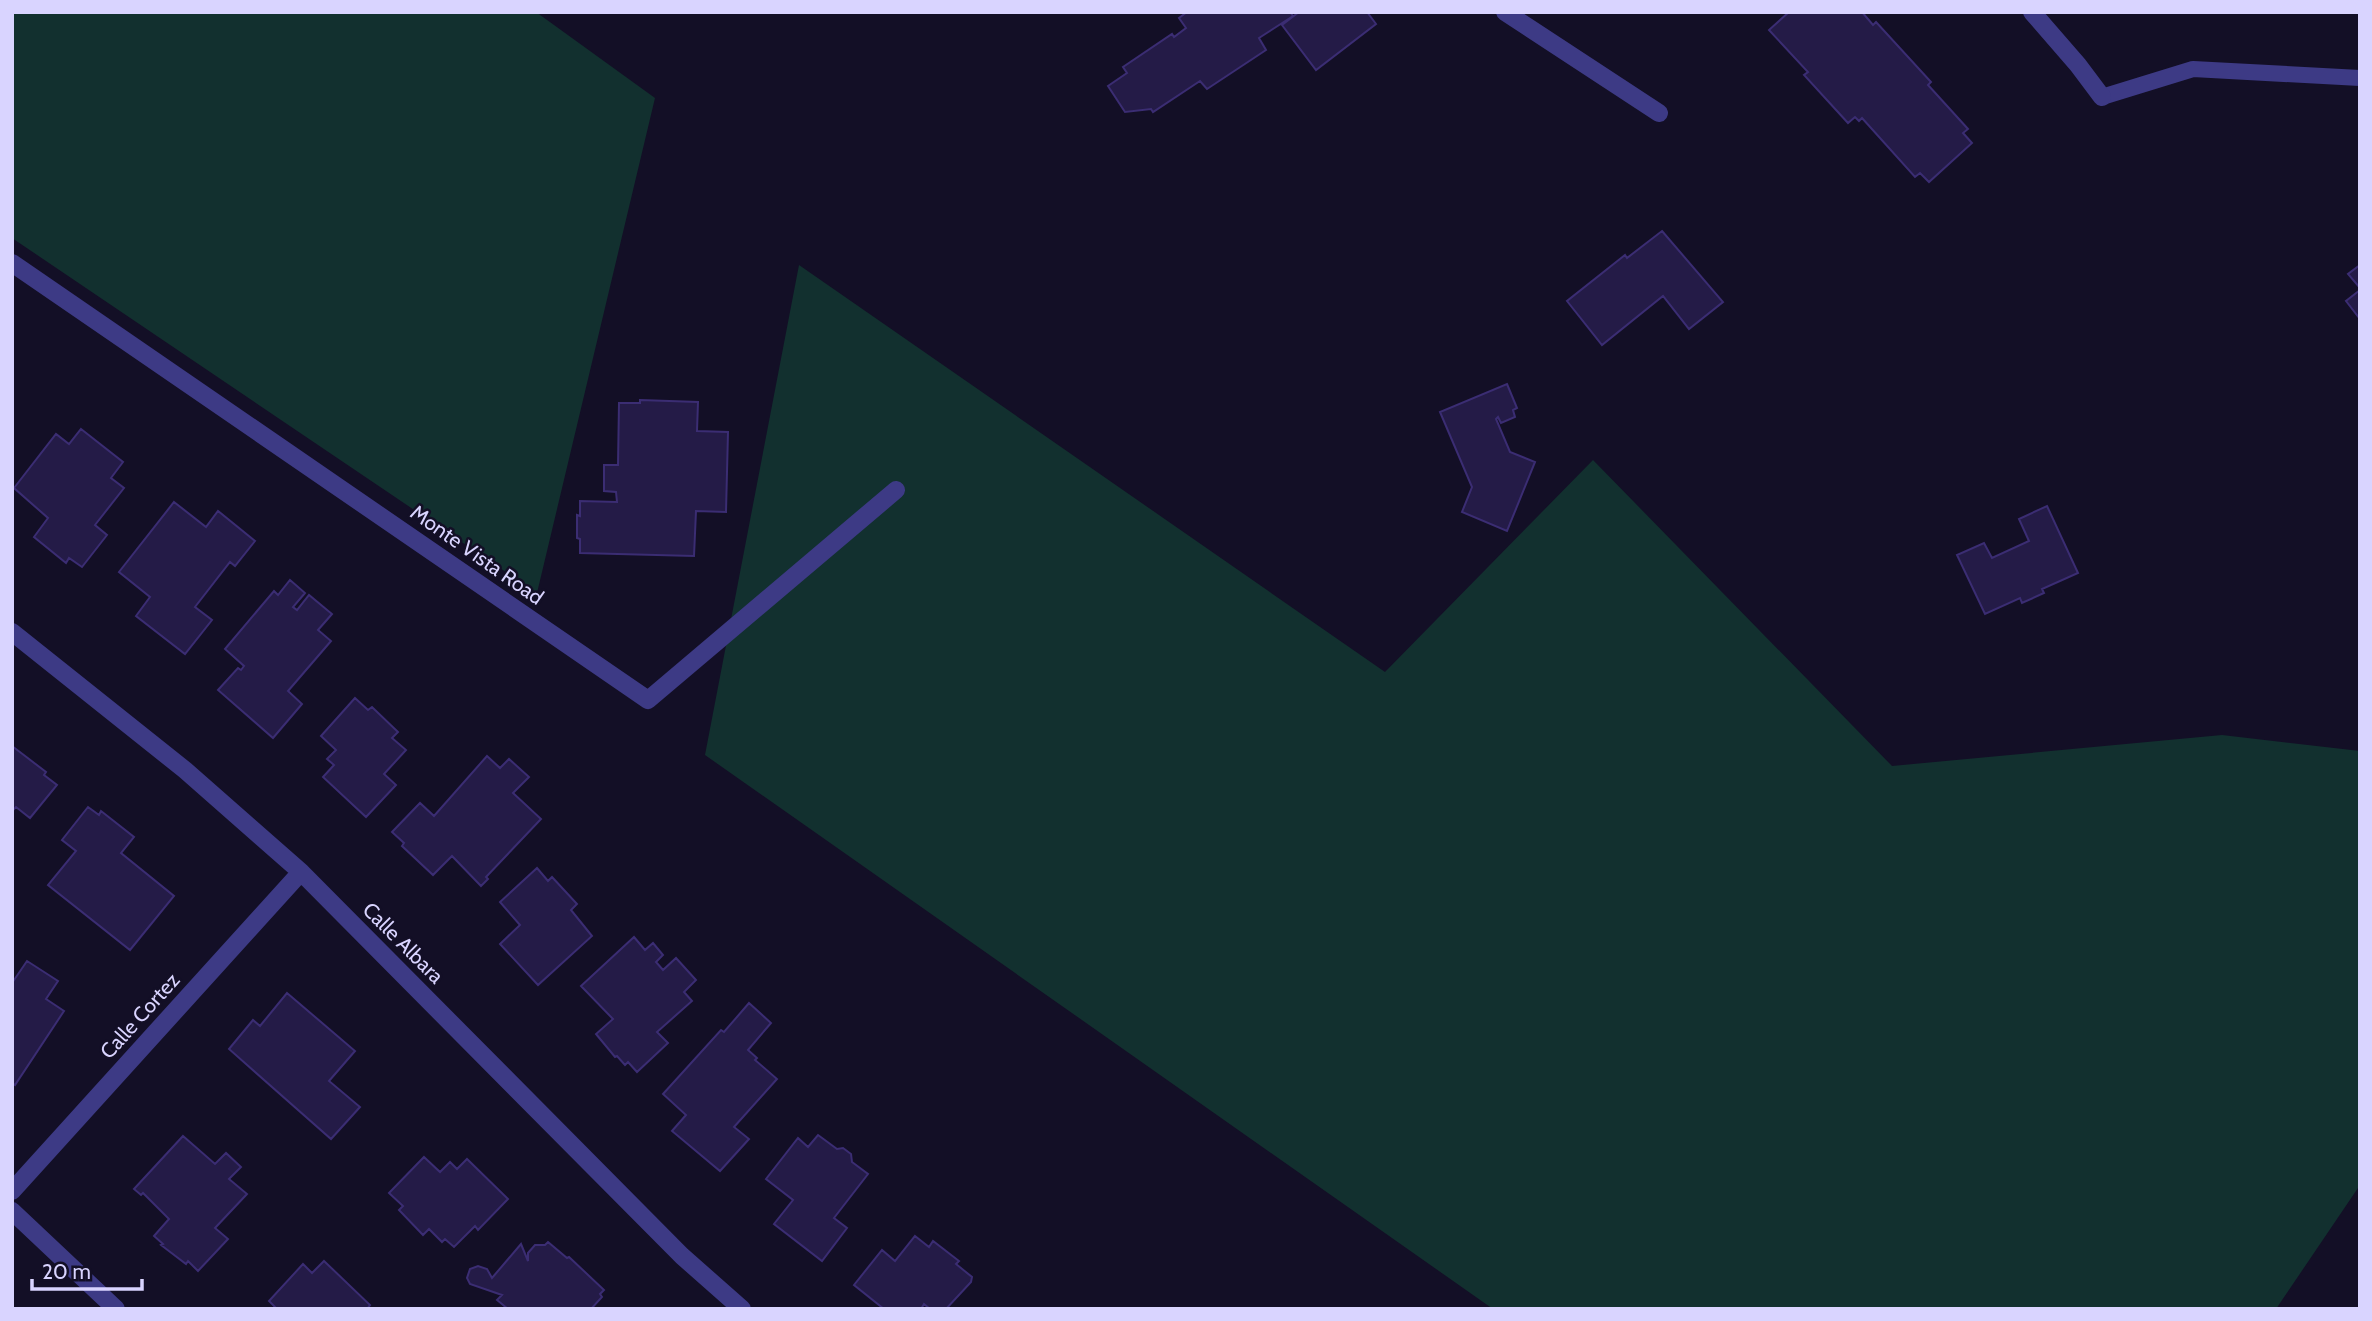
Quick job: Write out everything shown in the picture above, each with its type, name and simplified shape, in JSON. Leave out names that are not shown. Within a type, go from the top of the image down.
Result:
[{"type":"street","points":[[1505,12],[1659,113]]},
{"type":"street","points":[[2032,12],[2102,97]]},
{"type":"street","name":"Monte Vista Road","points":[[12,263],[648,700],[896,490]]},
{"type":"street","name":"Calle Albara","points":[[12,632],[186,770],[301,872],[682,1256],[742,1309]]},
{"type":"street","name":"Calle Cortez","points":[[12,1191],[301,872]]},
{"type":"street","points":[[12,1211],[116,1309]]},
{"type":"lane","points":[[2102,97],[2193,69],[2360,78]]},
{"type":"green space","points":[[12,12],[536,12],[655,98],[537,593],[12,238]]},
{"type":"green space","points":[[799,265],[1385,672],[1593,460],[1892,766],[2222,735],[2360,751],[2360,1185],[2276,1309],[1493,1309],[705,755]]},
{"type":"building","points":[[1187,12],[1290,12],[1293,16],[1259,38],[1266,50],[1207,89],[1200,81],[1153,112],[1151,109],[1125,112],[1108,86],[1127,73],[1123,67],[1172,34],[1174,37],[1186,28],[1179,18]]},
{"type":"building","points":[[1299,12],[1367,12],[1376,24],[1316,70],[1282,25]]},
{"type":"building","points":[[1789,12],[1862,12],[1873,25],[1876,22],[1931,82],[1928,85],[1968,129],[1963,133],[1972,143],[1929,182],[1920,173],[1915,177],[1862,118],[1859,121],[1855,117],[1848,123],[1804,75],[1808,72],[1769,30]]},
{"type":"building","points":[[1662,231],[1723,302],[1689,329],[1663,296],[1602,345],[1567,301],[1625,255],[1627,258]]},
{"type":"building","points":[[2360,265],[2360,288],[2348,274]]},
{"type":"building","points":[[2360,290],[2360,319],[2346,301]]},
{"type":"building","points":[[1507,384],[1517,408],[1513,410],[1515,417],[1501,423],[1498,417],[1496,419],[1510,452],[1535,462],[1507,531],[1462,512],[1472,487],[1440,412]]},
{"type":"building","points":[[640,400],[698,402],[697,431],[728,432],[726,512],[696,511],[694,556],[580,553],[577,515],[580,516],[580,501],[617,502],[616,492],[604,491],[604,465],[618,465],[619,403],[640,403]]},
{"type":"building","points":[[81,429],[123,462],[111,478],[124,488],[95,525],[107,535],[82,567],[69,558],[66,563],[34,537],[48,518],[14,488],[56,434],[69,444]]},
{"type":"building","points":[[174,502],[206,527],[218,511],[255,541],[235,566],[230,562],[195,607],[212,620],[185,654],[136,616],[150,597],[119,572]]},
{"type":"building","points":[[2047,506],[2078,573],[2042,589],[2044,593],[2022,603],[2020,598],[1985,614],[1957,555],[1984,543],[1992,558],[2029,541],[2019,519]]},
{"type":"building","points":[[290,580],[305,593],[293,607],[297,610],[309,595],[332,614],[318,630],[331,641],[288,691],[302,704],[273,738],[218,690],[238,668],[241,670],[244,666],[225,649],[274,591],[278,595]]},
{"type":"building","points":[[355,698],[368,710],[372,707],[398,732],[392,738],[406,750],[384,774],[396,785],[366,817],[323,777],[334,765],[327,759],[336,750],[321,736]]},
{"type":"building","points":[[12,746],[46,772],[44,775],[57,785],[30,818],[16,807],[12,811]]},
{"type":"building","points":[[487,756],[500,768],[509,759],[529,777],[513,793],[541,819],[486,877],[488,879],[481,886],[452,856],[433,875],[402,846],[404,843],[392,832],[420,803],[434,816]]},
{"type":"building","points":[[88,807],[99,815],[101,811],[134,837],[121,853],[174,896],[130,950],[48,885],[76,851],[62,840]]},
{"type":"building","points":[[537,868],[548,881],[552,877],[577,904],[571,910],[592,936],[538,985],[500,944],[520,925],[500,902]]},
{"type":"building","points":[[634,937],[645,950],[653,943],[663,955],[656,962],[663,970],[676,958],[696,980],[684,992],[692,1001],[657,1032],[668,1043],[637,1072],[628,1062],[625,1065],[615,1057],[596,1034],[613,1019],[581,986]]},
{"type":"building","points":[[27,961],[58,981],[46,999],[64,1011],[15,1085],[12,1083],[12,983]]},
{"type":"building","points":[[287,993],[355,1051],[329,1081],[360,1107],[331,1139],[229,1049],[253,1020],[260,1026]]},
{"type":"building","points":[[749,1003],[771,1023],[748,1050],[757,1058],[755,1060],[777,1079],[734,1127],[749,1139],[720,1171],[672,1131],[686,1115],[663,1094]]},
{"type":"building","points":[[818,1135],[837,1149],[843,1148],[851,1154],[852,1162],[868,1174],[834,1218],[847,1228],[822,1261],[774,1224],[793,1200],[766,1179],[798,1138],[808,1147]]},
{"type":"building","points":[[183,1136],[215,1164],[226,1153],[241,1167],[229,1179],[247,1194],[215,1228],[228,1239],[198,1271],[188,1261],[186,1264],[161,1245],[163,1244],[154,1236],[169,1219],[143,1193],[141,1195],[134,1189]]},
{"type":"building","points":[[424,1157],[440,1172],[450,1162],[457,1169],[467,1159],[508,1199],[478,1230],[475,1226],[454,1247],[445,1239],[442,1242],[429,1229],[423,1235],[399,1210],[403,1206],[389,1193]]},
{"type":"building","points":[[915,1236],[929,1247],[933,1241],[959,1261],[956,1264],[972,1277],[971,1282],[946,1309],[930,1309],[924,1304],[921,1309],[884,1309],[854,1285],[882,1250],[895,1261]]},
{"type":"building","points":[[548,1242],[569,1257],[604,1290],[600,1294],[602,1297],[591,1309],[508,1309],[497,1300],[502,1295],[470,1284],[467,1278],[470,1269],[478,1266],[487,1269],[492,1278],[521,1244],[528,1261],[528,1253],[535,1245],[545,1245]]},
{"type":"building","points":[[324,1261],[370,1305],[367,1309],[277,1309],[269,1301],[303,1264],[312,1273]]}]
